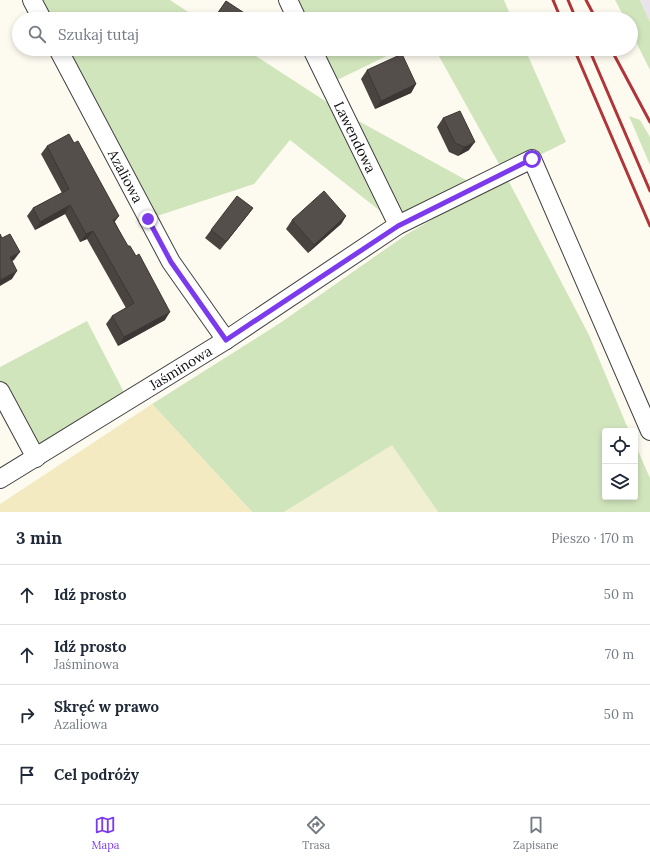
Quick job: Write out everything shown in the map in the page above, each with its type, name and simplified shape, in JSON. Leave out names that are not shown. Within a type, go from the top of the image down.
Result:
[{"type":"street","points":[[32,0],[38,12]]},
{"type":"street","points":[[288,0],[294,12]]},
{"type":"street","name":"Azaliowa","points":[[62,56],[171,262],[226,340]]},
{"type":"street","name":"Lawendowa","points":[[315,56],[398,226]]},
{"type":"street","name":"Jaśminowa","points":[[0,479],[226,340],[398,226],[532,159],[650,432]]},
{"type":"street","points":[[0,391],[36,458]]},
{"type":"shaded area","points":[[640,0],[650,0],[650,22]]},
{"type":"shaded area","points":[[392,444],[438,512],[284,512]]},
{"type":"green space","points":[[32,0],[170,0],[188,12],[38,12]]},
{"type":"green space","points":[[288,0],[504,0],[509,12],[294,12]]},
{"type":"green space","points":[[615,0],[640,0],[650,22],[650,70],[638,46],[638,12],[621,12]]},
{"type":"green space","points":[[62,56],[256,56],[342,112],[477,186],[398,225],[290,140],[254,184],[148,219]]},
{"type":"green space","points":[[315,56],[387,56],[329,84]]},
{"type":"green space","points":[[439,56],[528,56],[566,142],[504,173]]},
{"type":"green space","points":[[629,116],[640,120],[650,137],[650,165]]},
{"type":"green space","points":[[507,178],[589,335],[628,428],[602,428],[602,500],[638,500],[638,451],[650,478],[650,512],[438,512],[392,445],[284,512],[252,512],[152,404],[280,323],[407,234]]},
{"type":"green space","points":[[87,321],[128,400],[36,458],[0,391],[0,367]]},
{"type":"sand","points":[[152,404],[252,512],[0,512],[0,504]]},
{"type":"building","points":[[226,1],[243,12],[218,12]]},
{"type":"building","points":[[398,56],[403,56],[416,84],[381,101],[367,70]]},
{"type":"building","points":[[460,111],[475,142],[464,147],[455,143],[443,118]]},
{"type":"building","points":[[69,134],[74,143],[78,141],[119,216],[113,220],[128,246],[130,246],[136,256],[139,254],[170,312],[124,337],[112,316],[134,303],[93,231],[86,234],[70,205],[40,222],[33,208],[69,189],[47,146]]},
{"type":"building","points":[[324,191],[346,216],[314,245],[292,220]]},
{"type":"building","points":[[237,196],[253,208],[226,242],[211,230]]},
{"type":"building","points":[[0,234],[2,238],[10,234],[20,252],[10,257],[17,271],[0,280]]},
{"type":"railway","points":[[553,0],[558,12]]},
{"type":"railway","points":[[568,0],[573,12]]},
{"type":"railway","points":[[586,0],[592,12]]},
{"type":"railway","points":[[577,56],[650,226]]},
{"type":"railway","points":[[592,56],[650,191]]},
{"type":"railway","points":[[615,56],[650,122]]},
{"type":"route","points":[[148,219],[171,262],[226,340],[398,226],[532,159]]}]
